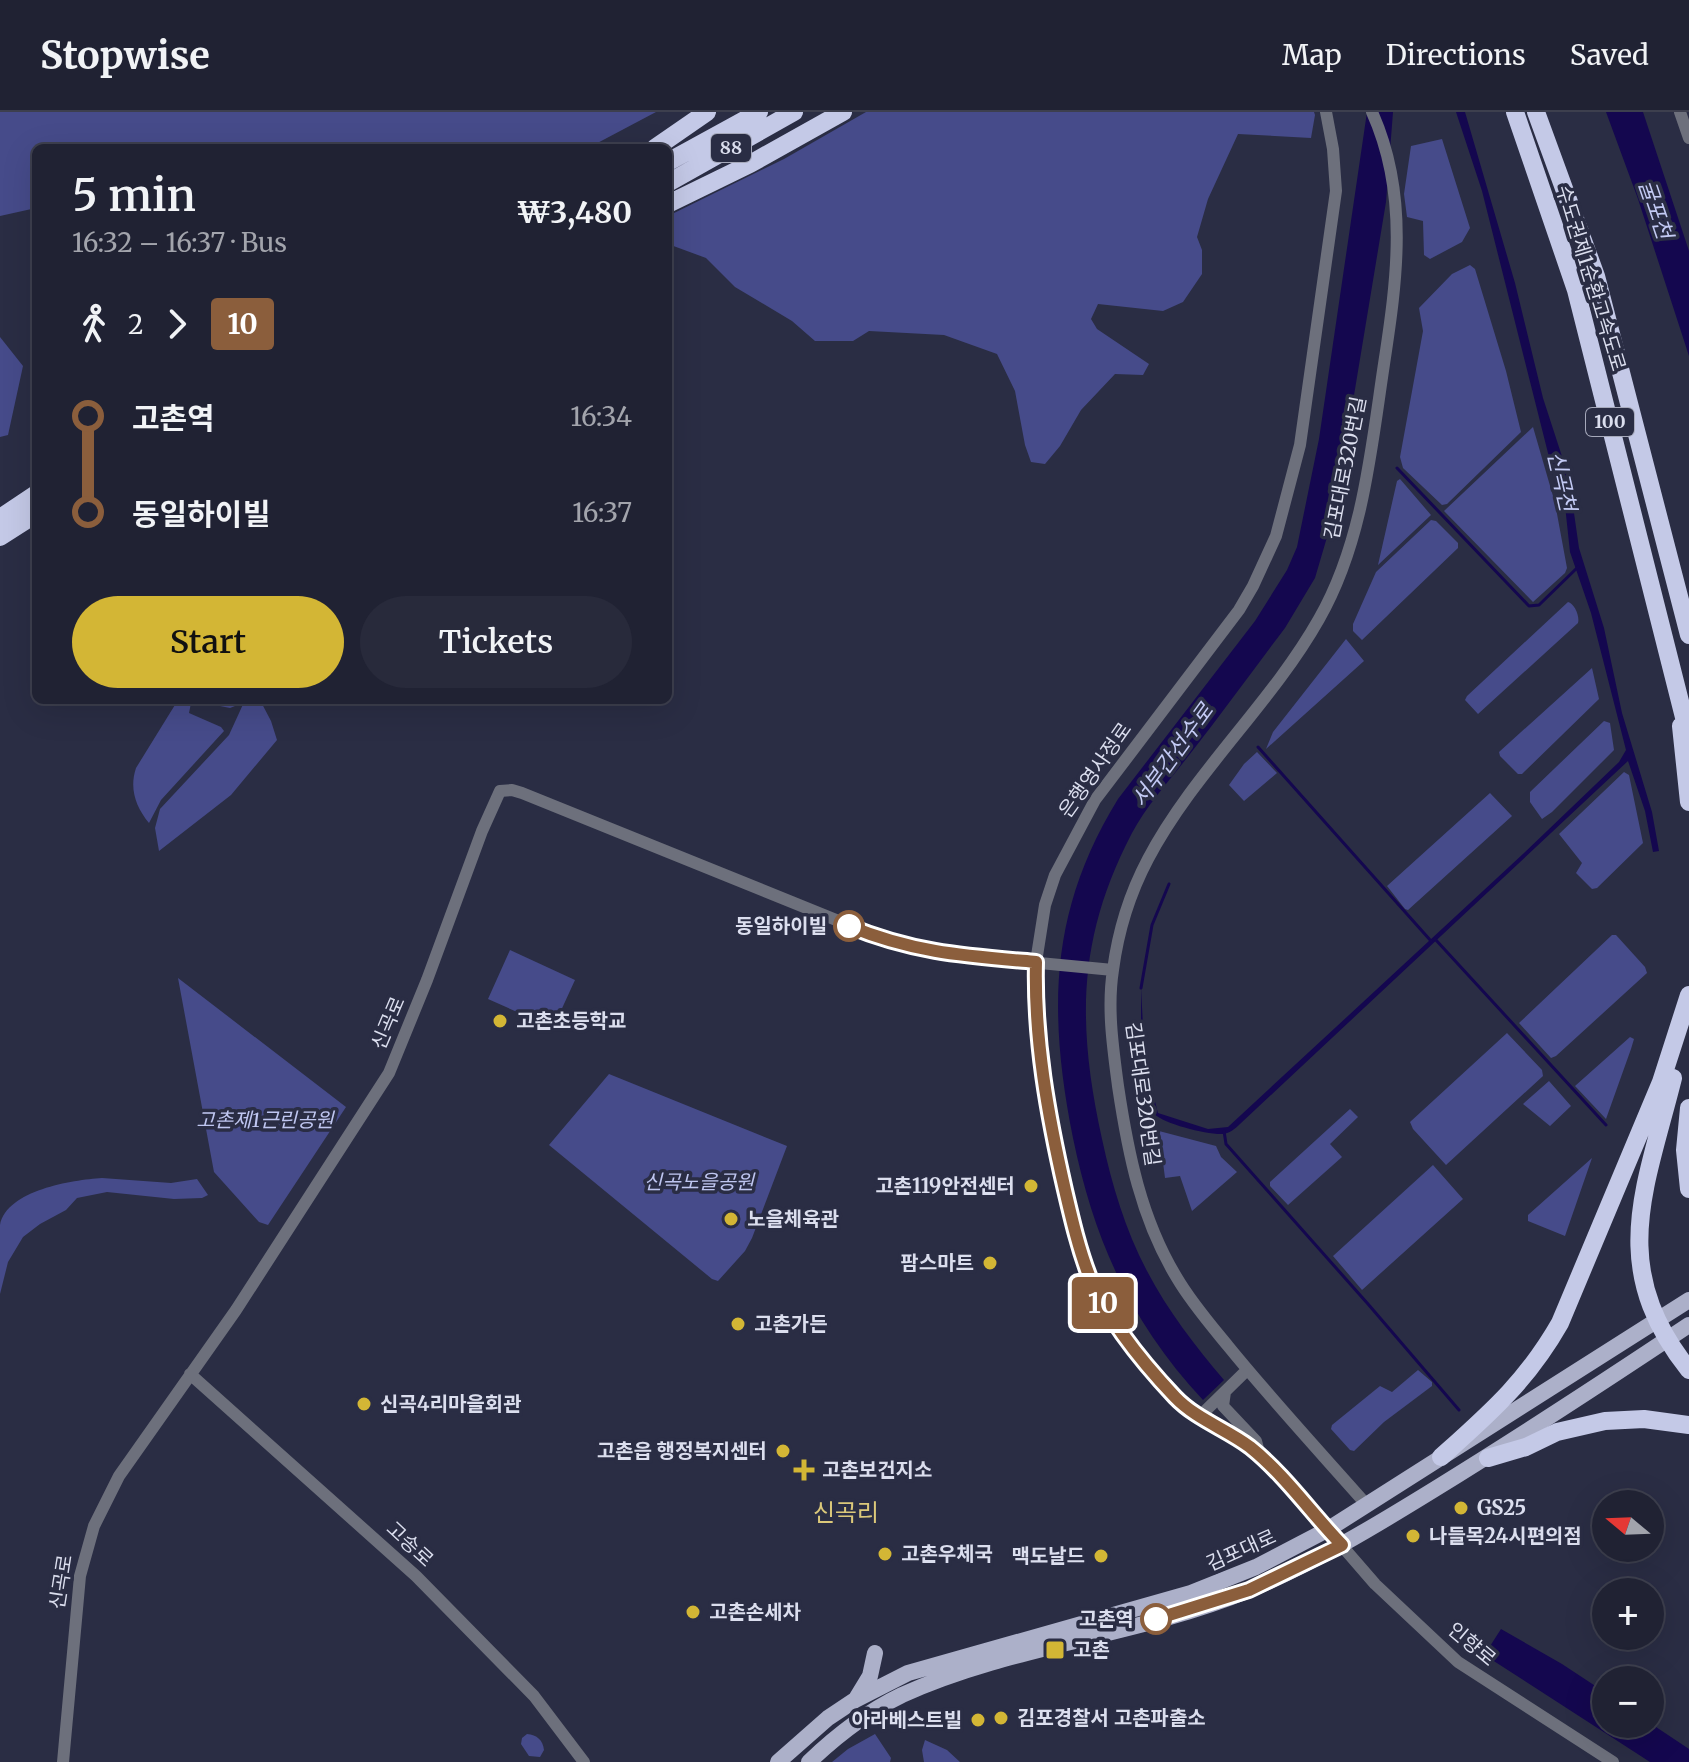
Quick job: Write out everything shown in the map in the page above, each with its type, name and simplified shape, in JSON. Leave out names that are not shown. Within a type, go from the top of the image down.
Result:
[{"type":"highway","points":[[661,144],[707,112]]},
{"type":"highway","name":"88","points":[[672,160],[759,112]]},
{"type":"highway","name":"88","points":[[672,181],[794,112]]},
{"type":"highway","points":[[672,202],[750,164],[843,112]]},
{"type":"highway","name":"수도권제1순환고속도로","points":[[1515,112],[1576,290],[1689,737]]},
{"type":"highway","name":"수도권제1순환고속도로","points":[[1536,112],[1596,276],[1688,629]]},
{"type":"highway","points":[[0,518],[32,497]]},
{"type":"highway","points":[[0,537],[32,517]]},
{"type":"highway","points":[[1678,691],[1689,802]]},
{"type":"highway","points":[[1689,998],[1639,1215],[1639,1251],[1645,1291],[1666,1336],[1689,1370]]},
{"type":"highway","points":[[1441,1457],[1511,1393],[1544,1351],[1560,1323],[1661,1082],[1689,998]]},
{"type":"highway","points":[[1689,1108],[1685,1150],[1689,1189]]},
{"type":"highway","points":[[1488,1458],[1526,1447],[1557,1432],[1605,1421],[1644,1419],[1689,1425]]},
{"type":"main road","name":"김포대로","points":[[778,1762],[802,1739],[855,1700],[891,1680],[931,1664],[1203,1589],[1256,1567],[1327,1530],[1689,1300]]},
{"type":"main road","name":"김포대로","points":[[809,1762],[852,1727],[900,1696],[950,1677],[1225,1599],[1342,1545],[1488,1458],[1689,1325]]},
{"type":"main road","points":[[855,1700],[870,1676],[875,1653]]},
{"type":"street","name":"은행영사정로","points":[[1326,112],[1336,191],[1300,445],[1285,510],[1265,562],[1239,610],[1107,783],[1079,825],[1055,875],[1045,905],[1036,1009],[1044,1084],[1064,1186],[1090,1278],[1106,1310],[1129,1343],[1177,1399],[1260,1456],[1327,1530]]},
{"type":"street","name":"김포대로320번길","points":[[1366,1504],[1247,1370],[1188,1295],[1165,1257],[1147,1216],[1129,1153],[1116,1069],[1107,969],[1127,907],[1156,845],[1307,639],[1331,597],[1351,547],[1381,387],[1399,236],[1391,170],[1372,112]]},
{"type":"street","points":[[1680,112],[1689,138]]},
{"type":"street","name":"신곡로","points":[[63,1762],[77,1600],[86,1550],[102,1505],[119,1476],[236,1310],[389,1073],[500,791],[522,793],[893,943],[977,957],[1042,962]]},
{"type":"street","points":[[1042,962],[1107,969]]},
{"type":"street","points":[[1200,1416],[1247,1370]]},
{"type":"street","name":"고송로","points":[[190,1374],[416,1576],[534,1696],[584,1762]]},
{"type":"street","points":[[1225,1392],[1223,1406],[1256,1441],[1260,1456]]},
{"type":"street","name":"인향로","points":[[1327,1530],[1389,1599],[1466,1669],[1613,1762]]},
{"type":"green space","points":[[0,112],[656,112],[596,144],[32,144],[32,209],[0,216]]},
{"type":"green space","points":[[866,112],[1314,112],[1315,115],[1311,138],[1238,134],[1208,199],[1197,237],[1202,250],[1202,274],[1183,302],[1163,311],[1098,304],[1091,319],[1097,329],[1149,364],[1143,375],[1115,374],[1081,410],[1060,446],[1045,464],[1031,462],[1015,391],[997,354],[944,335],[869,331],[853,341],[815,341],[792,321],[735,287],[706,258],[672,245],[672,214],[784,159]]},
{"type":"green space","points":[[1442,139],[1470,228],[1462,242],[1430,259],[1424,255],[1423,221],[1407,217],[1404,194],[1411,146]]},
{"type":"green space","points":[[1470,265],[1475,269],[1521,432],[1447,504],[1442,505],[1403,468],[1400,457],[1423,331],[1419,308],[1452,274]]},
{"type":"green space","points":[[0,337],[23,366],[8,435],[0,437]]},
{"type":"green space","points":[[1533,427],[1555,503],[1567,568],[1533,602],[1444,511]]},
{"type":"green space","points":[[1400,479],[1431,515],[1378,565],[1397,481]]},
{"type":"green space","points":[[1431,520],[1436,521],[1458,543],[1458,548],[1362,640],[1353,631],[1353,624],[1376,572]]},
{"type":"green space","points":[[1568,602],[1576,610],[1578,623],[1478,714],[1465,700],[1467,696]]},
{"type":"green space","points":[[1346,639],[1364,661],[1266,749],[1273,732]]},
{"type":"green space","points":[[1592,668],[1599,699],[1522,774],[1518,774],[1499,752]]},
{"type":"green space","points":[[176,704],[191,704],[189,713],[224,731],[161,800],[149,823],[135,797],[133,783],[136,768]]},
{"type":"green space","points":[[210,704],[236,704],[230,708]]},
{"type":"green space","points":[[243,704],[262,704],[277,740],[231,795],[159,851],[155,828],[160,809],[229,735]]},
{"type":"green space","points":[[1604,721],[1610,723],[1614,750],[1542,819],[1530,802],[1530,792]]},
{"type":"green space","points":[[1257,752],[1277,773],[1244,801],[1229,785]]},
{"type":"green space","points":[[1624,772],[1629,775],[1643,843],[1597,888],[1592,889],[1576,873],[1582,863],[1559,834]]},
{"type":"green space","points":[[1490,793],[1512,816],[1408,910],[1405,909],[1387,886]]},
{"type":"green space","points":[[1612,935],[1616,935],[1647,973],[1551,1058],[1519,1023]]},
{"type":"green space","points":[[510,950],[575,980],[553,1028],[488,999]]},
{"type":"green space","name":"고촌제1근린공원","points":[[178,978],[346,1107],[268,1225],[259,1222],[214,1172]]},
{"type":"green space","points":[[1507,1033],[1542,1070],[1543,1076],[1446,1165],[1410,1122]]},
{"type":"green space","points":[[1630,1037],[1634,1039],[1606,1119],[1575,1086]]},
{"type":"green space","name":"신곡노을공원","points":[[609,1074],[787,1146],[752,1238],[745,1251],[718,1281],[549,1145]]},
{"type":"green space","points":[[1549,1081],[1571,1106],[1550,1126],[1523,1104]]},
{"type":"green space","points":[[1350,1109],[1358,1117],[1330,1144],[1342,1157],[1288,1205],[1270,1186],[1270,1182]]},
{"type":"green space","points":[[1159,1131],[1216,1146],[1221,1157],[1237,1172],[1192,1211],[1180,1176],[1165,1178]]},
{"type":"green space","points":[[1592,1158],[1565,1236],[1528,1221],[1528,1215]]},
{"type":"green space","points":[[1433,1165],[1463,1199],[1362,1290],[1333,1256]]},
{"type":"green space","points":[[102,1178],[171,1183],[197,1179],[208,1195],[174,1199],[107,1192],[77,1198],[66,1210],[23,1237],[8,1262],[0,1294],[0,1225],[5,1213],[27,1195],[42,1189]]},
{"type":"green space","points":[[1418,1370],[1432,1382],[1432,1386],[1384,1422],[1354,1451],[1331,1429],[1380,1386],[1392,1392]]},
{"type":"green space","points":[[527,1734],[541,1741],[544,1750],[540,1757],[529,1756],[521,1744]]},
{"type":"green space","points":[[875,1734],[891,1758],[890,1762],[832,1762],[848,1749]]},
{"type":"green space","points":[[925,1740],[947,1750],[960,1762],[924,1762],[922,1750]]},
{"type":"water","name":"서부간선수로","points":[[1367,112],[1393,112],[1386,202],[1335,510],[1315,578],[1285,628],[1132,833],[1101,909],[1087,983],[1088,1058],[1110,1173],[1126,1223],[1147,1271],[1182,1328],[1224,1380],[1203,1400],[1155,1341],[1136,1310],[1104,1245],[1092,1211],[1065,1092],[1058,1005],[1060,963],[1078,882],[1095,841],[1118,799],[1255,621],[1287,570],[1297,547],[1319,439]]},
{"type":"water","name":"신곡천","points":[[1456,112],[1465,112],[1515,283],[1543,398],[1569,478],[1579,548],[1604,628],[1622,713],[1652,812],[1659,851],[1653,852],[1645,811],[1628,761],[1236,1128],[1223,1134],[1187,1128],[1154,1114],[1141,1046],[1141,988],[1145,1064],[1158,1113],[1208,1129],[1228,1127],[1524,853],[1619,762],[1626,750],[1591,613],[1570,552],[1564,496],[1550,461],[1482,191]]},
{"type":"water","name":"굴포천","points":[[1606,112],[1643,112],[1689,251],[1689,356],[1638,199]]},
{"type":"water","points":[[1501,1629],[1562,1664],[1592,1684],[1592,1725],[1486,1656]]},
{"type":"water","points":[[1664,1732],[1689,1749],[1689,1762],[1650,1762],[1613,1738],[1664,1738]]},
{"type":"waterway","points":[[1397,468],[1529,606],[1539,605],[1578,567]]},
{"type":"waterway","points":[[1258,747],[1431,941]]},
{"type":"waterway","points":[[1141,988],[1152,925],[1169,884]]},
{"type":"waterway","points":[[1435,939],[1606,1125]]},
{"type":"waterway","points":[[1224,1131],[1226,1144],[1459,1410]]},
{"type":"bus line","name":"10","points":[[849,926],[909,947],[1036,962],[1037,1030],[1058,1158],[1081,1253],[1106,1310],[1129,1343],[1177,1399],[1260,1456],[1342,1545],[1249,1590],[1156,1619]]},
{"type":"place","name":"동일하이빌","points":[[849,926]]},
{"type":"place","name":"고촌초등학교","points":[[500,1021]]},
{"type":"place","name":"고촌119안전센터","points":[[1031,1186]]},
{"type":"place","name":"노을체육관","points":[[731,1219]]},
{"type":"place","name":"팜스마트","points":[[990,1263]]},
{"type":"place","name":"고촌가든","points":[[738,1324]]},
{"type":"place","name":"신곡4리마을회관","points":[[364,1404]]},
{"type":"place","name":"고촌읍 행정복지센터","points":[[783,1451]]},
{"type":"place","name":"고촌보건지소","points":[[804,1470]]},
{"type":"place","name":"GS25","points":[[1461,1508]]},
{"type":"place","name":"나들목24시편의점","points":[[1413,1536]]},
{"type":"place","name":"고촌우체국","points":[[885,1554]]},
{"type":"place","name":"맥도날드","points":[[1101,1556]]},
{"type":"place","name":"고촌손세차","points":[[693,1612]]},
{"type":"place","name":"고촌역","points":[[1156,1619]]},
{"type":"place","name":"고촌","points":[[1055,1650]]},
{"type":"place","name":"김포경찰서 고촌파출소","points":[[1001,1718]]},
{"type":"place","name":"아라베스트빌","points":[[978,1720]]},
{"type":"district","name":"신곡리","points":[[846,1513]]}]
